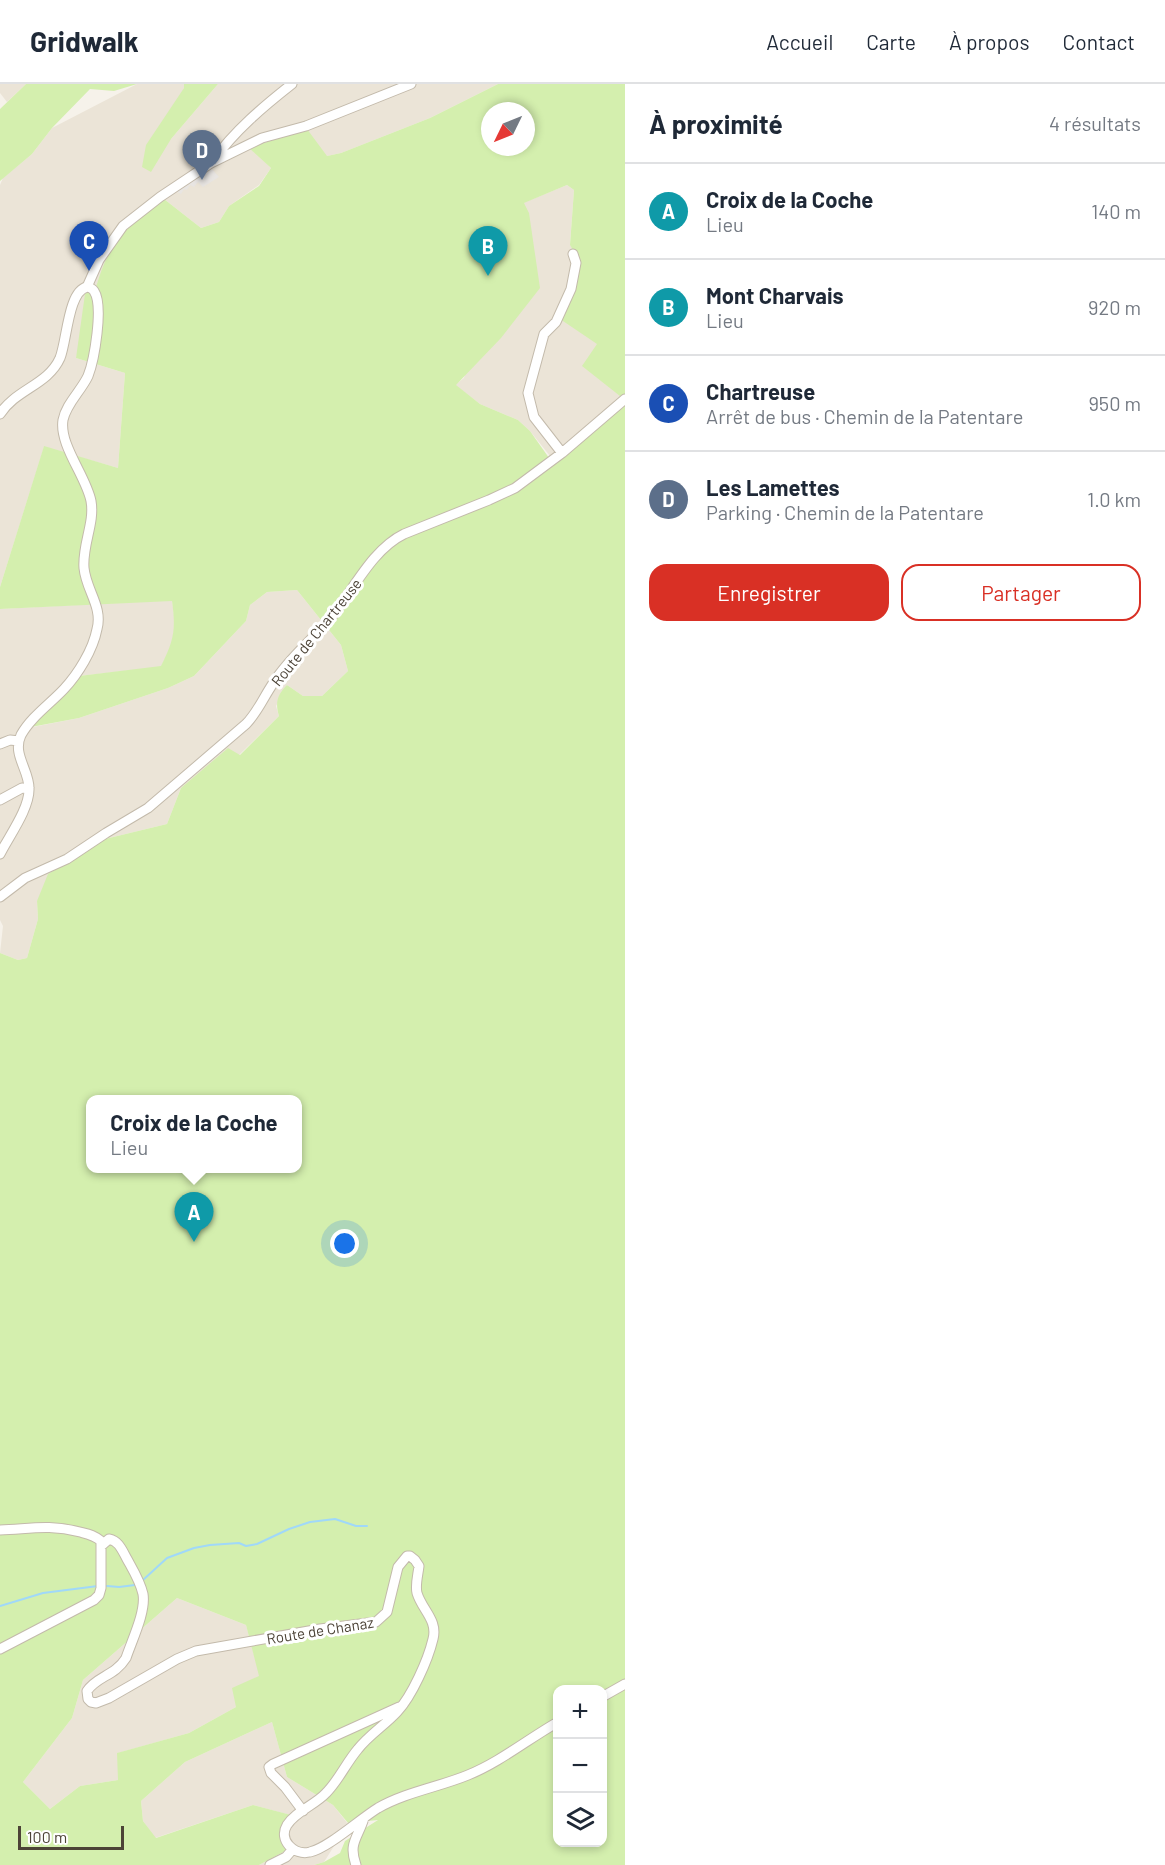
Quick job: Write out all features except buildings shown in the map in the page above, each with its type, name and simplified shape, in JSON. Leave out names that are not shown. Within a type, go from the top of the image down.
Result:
[{"type":"street","points":[[212,163],[221,149],[262,108],[292,84]]},
{"type":"street","points":[[87,287],[88,280],[99,260],[123,226],[160,197],[212,163],[262,138],[306,126],[410,84]]},
{"type":"street","points":[[562,453],[534,417],[528,393],[544,334],[556,322],[571,289],[576,263],[573,254]]},
{"type":"street","points":[[0,414],[14,398],[43,379],[54,368],[63,351],[69,317],[76,295],[82,288],[93,289],[96,293],[98,307],[93,362],[86,380],[64,416],[63,426],[66,442],[92,503],[84,568],[98,613],[98,625],[94,640],[76,673],[64,689],[29,724],[19,741],[19,754],[29,789],[25,807],[0,854]]},
{"type":"street","name":"Route de Chartreuse","points":[[0,897],[25,878],[67,859],[148,808],[246,724],[259,709],[273,682],[288,662],[328,620],[379,553],[391,541],[515,488],[562,453],[625,399]]},
{"type":"street","points":[[0,744],[10,740],[19,741]]},
{"type":"street","points":[[0,800],[22,788],[29,789]]},
{"type":"street","points":[[0,1530],[60,1527],[95,1536],[101,1541],[99,1595],[94,1600],[0,1648]]},
{"type":"street","name":"Route de Chanaz","points":[[101,1546],[109,1539],[113,1539],[120,1545],[143,1593],[143,1607],[126,1658],[117,1670],[90,1686],[87,1695],[91,1702],[101,1702],[110,1698],[177,1659],[196,1651],[376,1622],[387,1612],[401,1561],[408,1556],[418,1564],[416,1587],[420,1600],[431,1616],[434,1626],[428,1654],[404,1705],[359,1747],[326,1794],[288,1823],[286,1841],[292,1850]]},
{"type":"street","points":[[607,1694],[625,1684]]},
{"type":"street","points":[[303,1811],[271,1773],[269,1767],[404,1705]]},
{"type":"street","points":[[270,1865],[286,1857],[292,1850],[310,1852],[325,1845],[392,1802],[484,1768],[553,1725]]},
{"type":"street","points":[[356,1865],[352,1845],[364,1818]]},
{"type":"shaded area","points":[[0,84],[26,84],[7,102],[0,93]]},
{"type":"shaded area","points":[[137,84],[184,84],[171,139],[218,84],[498,84],[430,118],[341,153],[327,156],[250,148],[271,168],[259,185],[229,206],[219,222],[201,228],[164,199],[99,278],[76,358],[125,373],[118,468],[44,447],[0,587],[0,185],[3,178],[32,154],[52,128]]},
{"type":"shaded area","points":[[210,167],[219,177],[203,187],[198,182],[194,187],[190,185],[187,190],[184,189],[181,194],[176,191]]},
{"type":"shaded area","points":[[567,185],[574,190],[570,244],[576,255],[597,344],[625,404],[554,465],[550,456],[530,431],[518,420],[480,404],[455,385],[464,378],[523,203]]},
{"type":"shaded area","points":[[297,590],[341,645],[348,671],[322,696],[303,696],[287,685],[276,706],[279,716],[239,755],[181,788],[167,824],[105,839],[37,901],[38,919],[27,958],[18,960],[0,953],[3,926],[0,920],[0,609],[172,600],[175,623],[172,644],[161,667],[79,676],[33,727],[79,718],[168,688],[194,676],[246,621],[250,605],[267,592]]},
{"type":"shaded area","points":[[177,1598],[246,1625],[260,1676],[236,1707],[189,1733],[118,1753],[118,1780],[80,1786],[50,1809],[23,1782],[72,1718],[83,1680]]},
{"type":"shaded area","points":[[272,1722],[287,1777],[333,1805],[348,1824],[324,1862],[314,1865],[259,1865],[287,1850],[280,1830],[290,1815],[253,1805],[155,1838],[143,1821],[141,1801],[185,1762]]},
{"type":"green space","points":[[26,84],[137,84],[114,91],[90,89],[52,128],[32,154],[0,181],[0,109]]},
{"type":"green space","points":[[184,84],[218,84],[171,139],[151,172],[142,167],[146,145],[184,88]]},
{"type":"green space","points":[[498,84],[625,84],[625,400],[582,366],[597,344],[560,319],[576,255],[570,245],[574,190],[567,185],[524,203],[529,213],[540,288],[501,338],[456,385],[480,404],[518,420],[530,431],[554,465],[625,404],[625,1865],[314,1865],[340,1853],[345,1841],[378,1820],[348,1823],[333,1805],[287,1777],[272,1722],[185,1762],[141,1801],[143,1821],[156,1838],[253,1805],[291,1815],[280,1830],[287,1850],[259,1865],[0,1865],[0,953],[18,960],[27,958],[38,919],[37,901],[48,874],[105,839],[167,824],[181,788],[228,748],[240,755],[279,716],[278,699],[287,685],[303,696],[322,696],[348,671],[341,645],[297,590],[267,592],[250,605],[246,621],[194,676],[168,688],[79,718],[31,727],[79,676],[161,666],[173,635],[172,601],[0,609],[0,587],[44,446],[118,468],[125,373],[76,358],[85,294],[96,287],[110,251],[120,235],[140,215],[164,199],[201,228],[219,222],[229,206],[259,186],[271,168],[249,148],[307,129],[327,156],[341,153],[430,118]],"holes":[[[177,1598],[246,1625],[259,1676],[232,1688],[236,1707],[189,1733],[117,1753],[118,1780],[80,1786],[50,1809],[23,1782],[72,1718],[83,1680]]]},
{"type":"waterway","points":[[143,1580],[167,1558],[194,1548],[239,1543],[246,1546],[257,1544],[310,1522],[335,1519],[356,1526],[367,1526]]},
{"type":"waterway","points":[[107,1586],[135,1585]]},
{"type":"waterway","points":[[0,1606],[43,1593],[98,1586]]},
{"type":"place","name":"Les Lamettes","points":[[202,180]]},
{"type":"place","name":"Chartreuse","points":[[89,271]]},
{"type":"place","name":"Mont Charvais","points":[[488,276]]},
{"type":"place","name":"Croix de la Coche","points":[[194,1242]]}]
